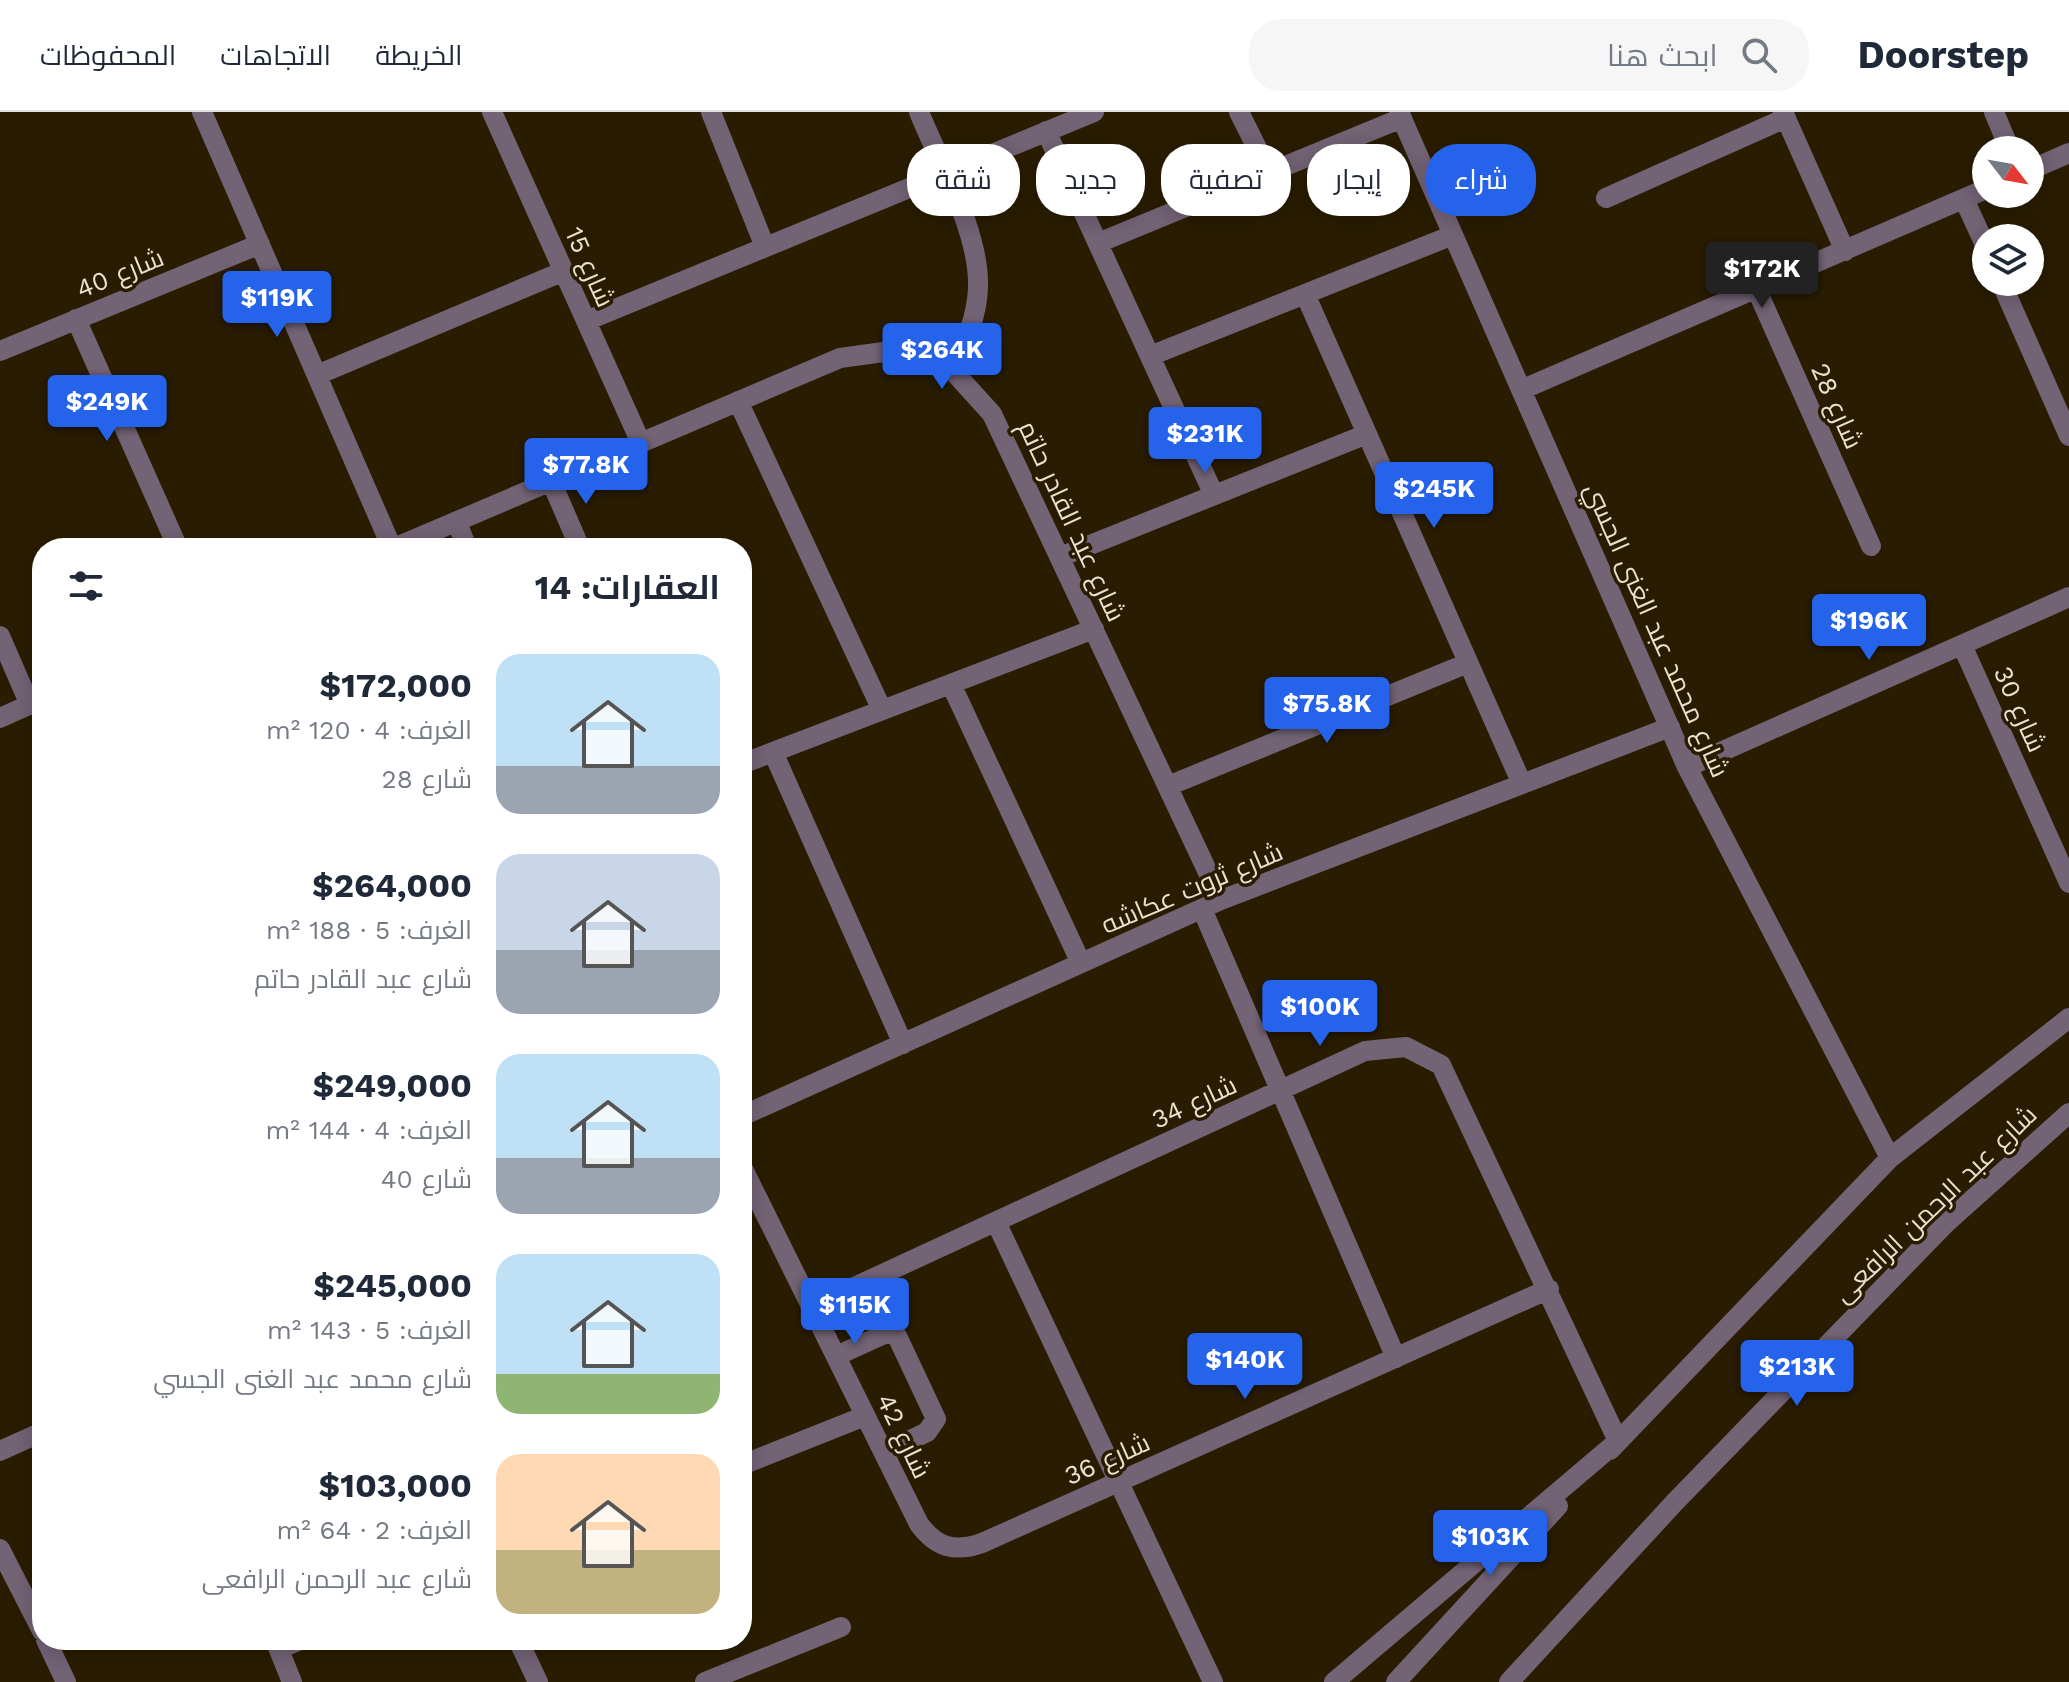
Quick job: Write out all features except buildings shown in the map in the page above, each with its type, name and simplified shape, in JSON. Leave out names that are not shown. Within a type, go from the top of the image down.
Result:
[{"type":"street","points":[[202,112],[389,538]]},
{"type":"street","name":"شارع 15","points":[[492,112],[641,443]]},
{"type":"street","points":[[711,112],[765,247]]},
{"type":"street","points":[[919,112],[932,144]]},
{"type":"street","points":[[1015,144],[1094,112]]},
{"type":"street","points":[[1239,112],[1255,144]]},
{"type":"street","points":[[1994,112],[2004,136]]},
{"type":"street","points":[[1291,162],[1400,115]]},
{"type":"street","name":"شارع محمد عبد الغنى الجسي","points":[[1400,115],[1687,767],[1890,1158]]},
{"type":"street","points":[[1606,198],[1785,115],[1845,251]]},
{"type":"street","points":[[1046,131],[1214,495]]},
{"type":"street","points":[[2044,164],[2069,153]]},
{"type":"street","points":[[586,321],[907,189]]},
{"type":"street","points":[[1521,390],[1972,195]]},
{"type":"street","points":[[1964,199],[1975,224]]},
{"type":"street","points":[[953,371],[971,331],[978,288],[974,244],[962,216]]},
{"type":"street","points":[[1098,243],[1163,216]]},
{"type":"street","points":[[1150,356],[1453,235]]},
{"type":"street","name":"شارع 40","points":[[0,351],[260,244]]},
{"type":"street","points":[[317,375],[564,271]]},
{"type":"street","name":"شارع 28","points":[[1756,288],[1871,546]]},
{"type":"street","points":[[1305,294],[1522,784]]},
{"type":"street","points":[[2007,296],[2069,436]]},
{"type":"street","points":[[76,319],[174,538]]},
{"type":"street","name":"شارع عبد القادر حاتم","points":[[418,538],[840,358],[898,350],[953,371],[992,414],[1168,786],[1281,1090],[1396,1358]]},
{"type":"street","points":[[738,401],[882,710]]},
{"type":"street","points":[[1060,557],[1367,434]]},
{"type":"street","points":[[551,481],[576,538]]},
{"type":"street","points":[[457,522],[463,538]]},
{"type":"street","points":[[1687,767],[2069,597]]},
{"type":"street","points":[[752,760],[1094,629]]},
{"type":"street","points":[[0,636],[32,695]]},
{"type":"street","name":"شارع 30","points":[[1962,645],[2069,883]]},
{"type":"street","points":[[1168,786],[1468,663]]},
{"type":"street","points":[[951,684],[1081,963]]},
{"type":"street","points":[[0,718],[32,704]]},
{"type":"street","name":"شارع ثروت عكاشه","points":[[752,1112],[1212,904],[1670,727]]},
{"type":"street","points":[[773,752],[903,1044]]},
{"type":"street","name":"شارع عبد الرحمن الرافعى","points":[[1396,1682],[1618,1441],[1890,1158],[2069,1018]]},
{"type":"street","name":"شارع 34","points":[[811,1307],[1365,1051],[1406,1047],[1441,1065],[1618,1441]]},
{"type":"street","name":"شارع عبد الرحمن الرافعى","points":[[1509,1682],[1674,1503],[1946,1223],[2069,1113]]},
{"type":"street","name":"شارع 42","points":[[752,1187],[919,1524],[930,1539],[946,1548]]},
{"type":"street","points":[[996,1222],[1213,1682]]},
{"type":"street","name":"شارع 36","points":[[946,1548],[964,1550],[982,1543],[1549,1289]]},
{"type":"street","points":[[836,1356],[889,1332],[897,1336],[936,1419],[927,1432],[884,1453]]},
{"type":"street","points":[[752,1461],[865,1416]]},
{"type":"street","points":[[0,1451],[32,1437]]},
{"type":"street","name":"شارع عبد الرحمن الرافعى","points":[[1334,1682],[1618,1441]]},
{"type":"street","points":[[0,1549],[32,1611]]},
{"type":"street","points":[[705,1682],[841,1627]]},
{"type":"street","points":[[51,1650],[66,1682]]},
{"type":"street","points":[[279,1650],[292,1682]]},
{"type":"street","points":[[523,1650],[538,1682]]}]
